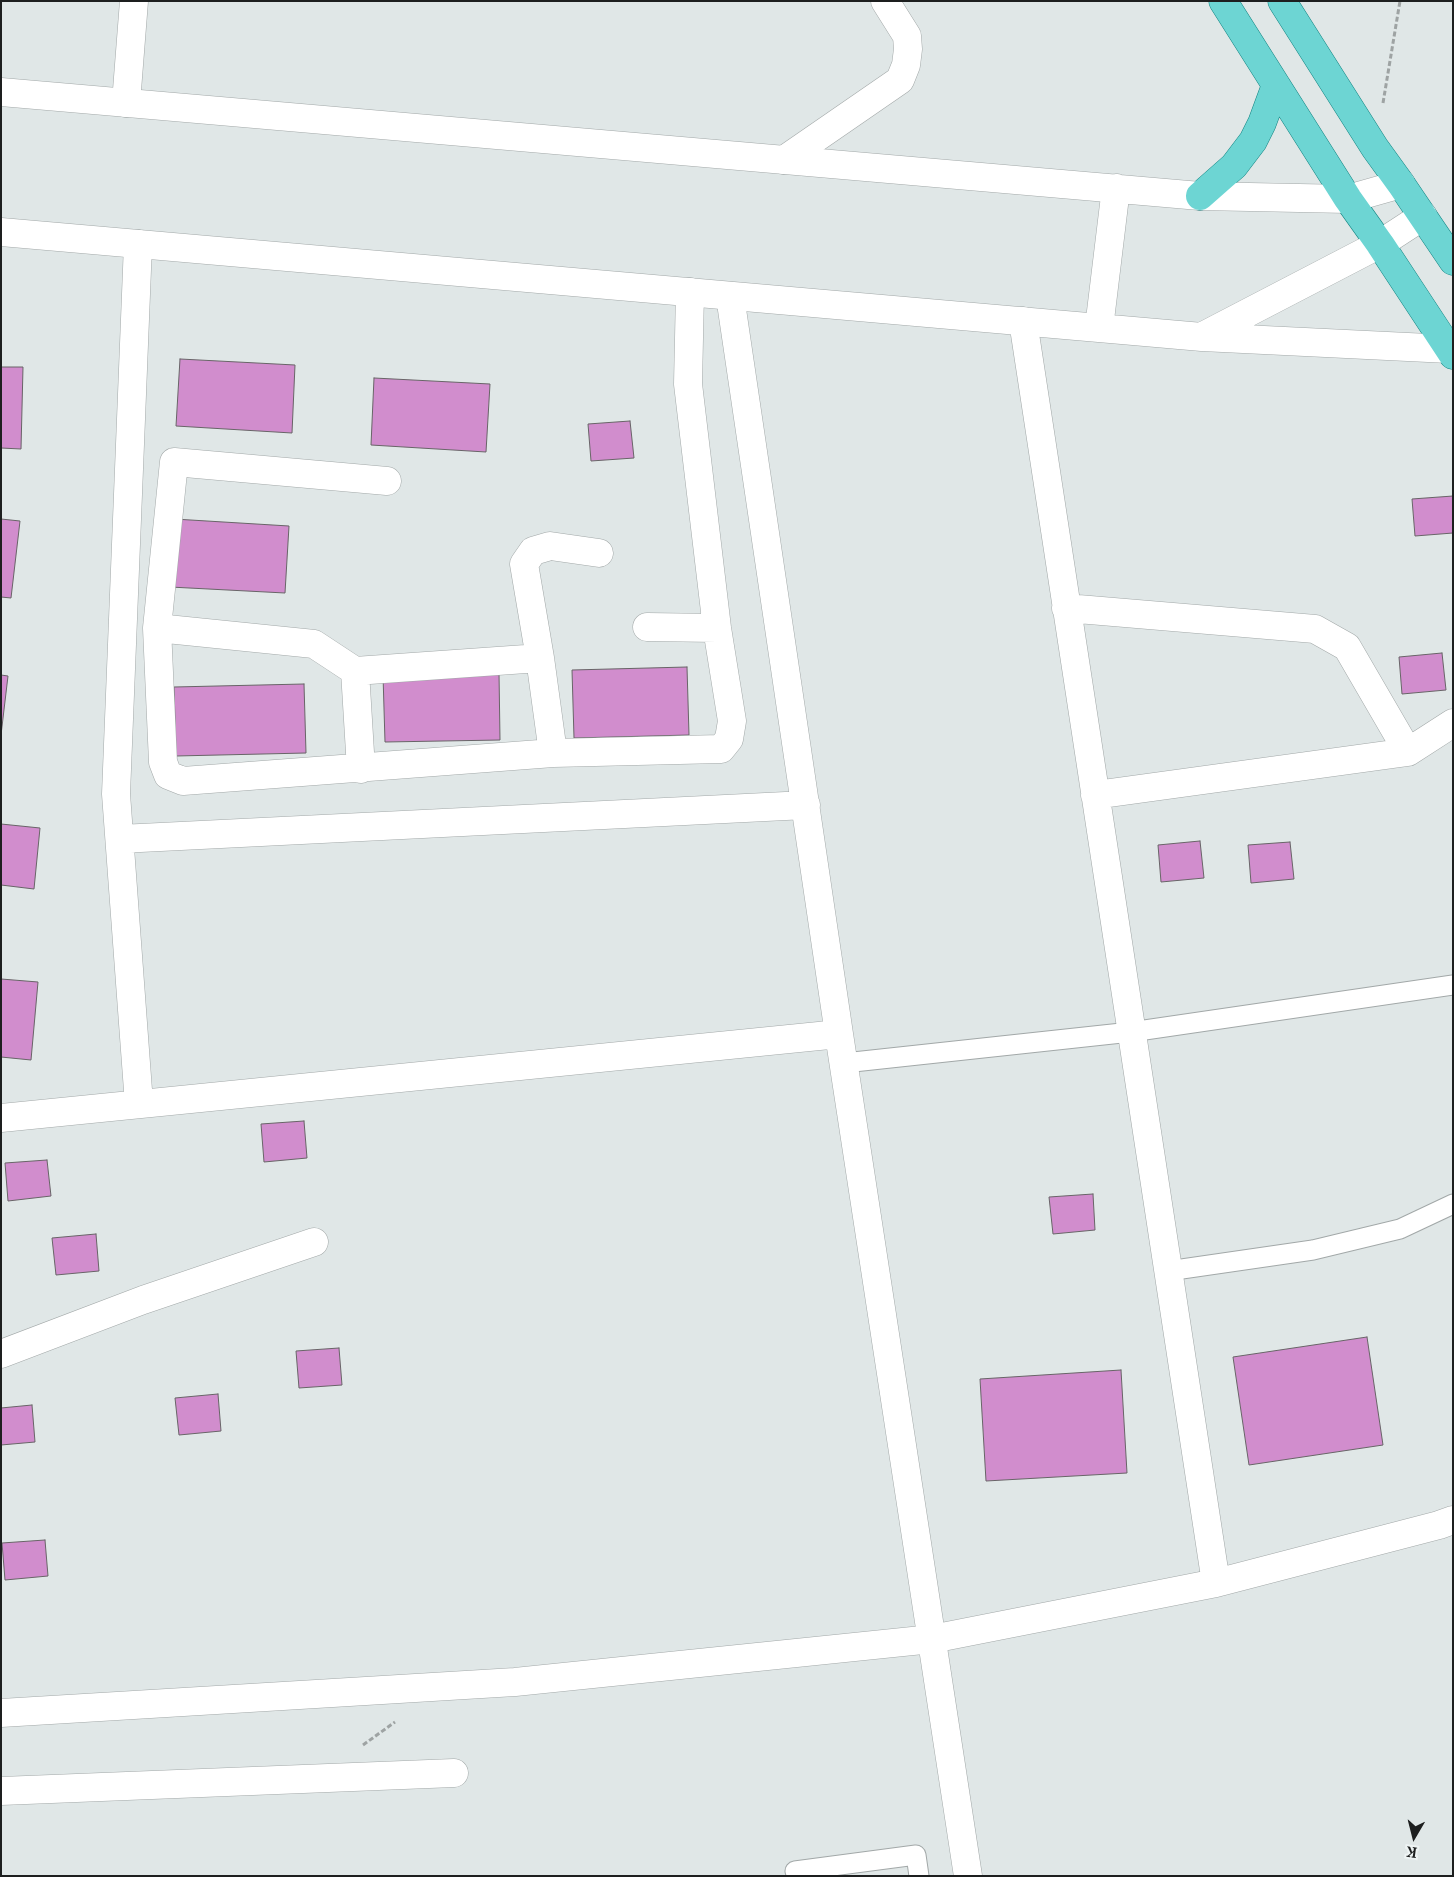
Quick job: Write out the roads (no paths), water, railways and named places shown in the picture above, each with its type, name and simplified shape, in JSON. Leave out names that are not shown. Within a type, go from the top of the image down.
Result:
[{"type":"main road","points":[[1223,1],[1348,199],[1451,352]]},
{"type":"main road","points":[[1282,1],[1375,148],[1453,261]]},
{"type":"main road","points":[[1200,196],[1234,166],[1254,141],[1276,85]]},
{"type":"street","points":[[126,103],[134,1]]},
{"type":"street","points":[[784,160],[900,80],[906,65],[907,36],[885,1]]},
{"type":"street","points":[[1,92],[1200,196],[1348,199],[1401,184]]},
{"type":"street","points":[[1099,328],[1116,188]]},
{"type":"street","points":[[1202,337],[1380,244],[1423,216]]},
{"type":"street","points":[[1,232],[1202,337],[1451,352]]},
{"type":"street","points":[[138,244],[116,794],[140,1104]]},
{"type":"street","points":[[387,481],[174,462],[158,628],[163,762],[168,775],[183,781],[553,753],[721,750],[729,740],[732,721],[716,628],[688,384],[690,292]]},
{"type":"street","points":[[730,296],[968,1876]]},
{"type":"street","points":[[1023,321],[1216,1583]]},
{"type":"street","points":[[553,753],[540,658],[524,564],[533,551],[550,546],[599,553]]},
{"type":"street","points":[[1066,608],[1315,629],[1347,647],[1408,752]]},
{"type":"street","points":[[647,627],[716,628]]},
{"type":"street","points":[[158,628],[314,644],[355,671],[540,658]]},
{"type":"street","points":[[355,671],[361,769]]},
{"type":"street","points":[[1095,795],[1408,752],[1453,723]]},
{"type":"street","points":[[120,839],[806,805]]},
{"type":"street","points":[[1,1118],[840,1034]]},
{"type":"street","points":[[1,1354],[143,1300],[314,1242]]},
{"type":"street","points":[[1,1713],[515,1682],[932,1639],[1216,1583],[1453,1520]]},
{"type":"street","points":[[1,1791],[454,1773]]},
{"type":"lane","points":[[844,1062],[1131,1032],[1453,985]]},
{"type":"lane","points":[[1168,1271],[1312,1250],[1400,1229],[1453,1204]]},
{"type":"lane","points":[[794,1871],[916,1855],[919,1876]]}]
